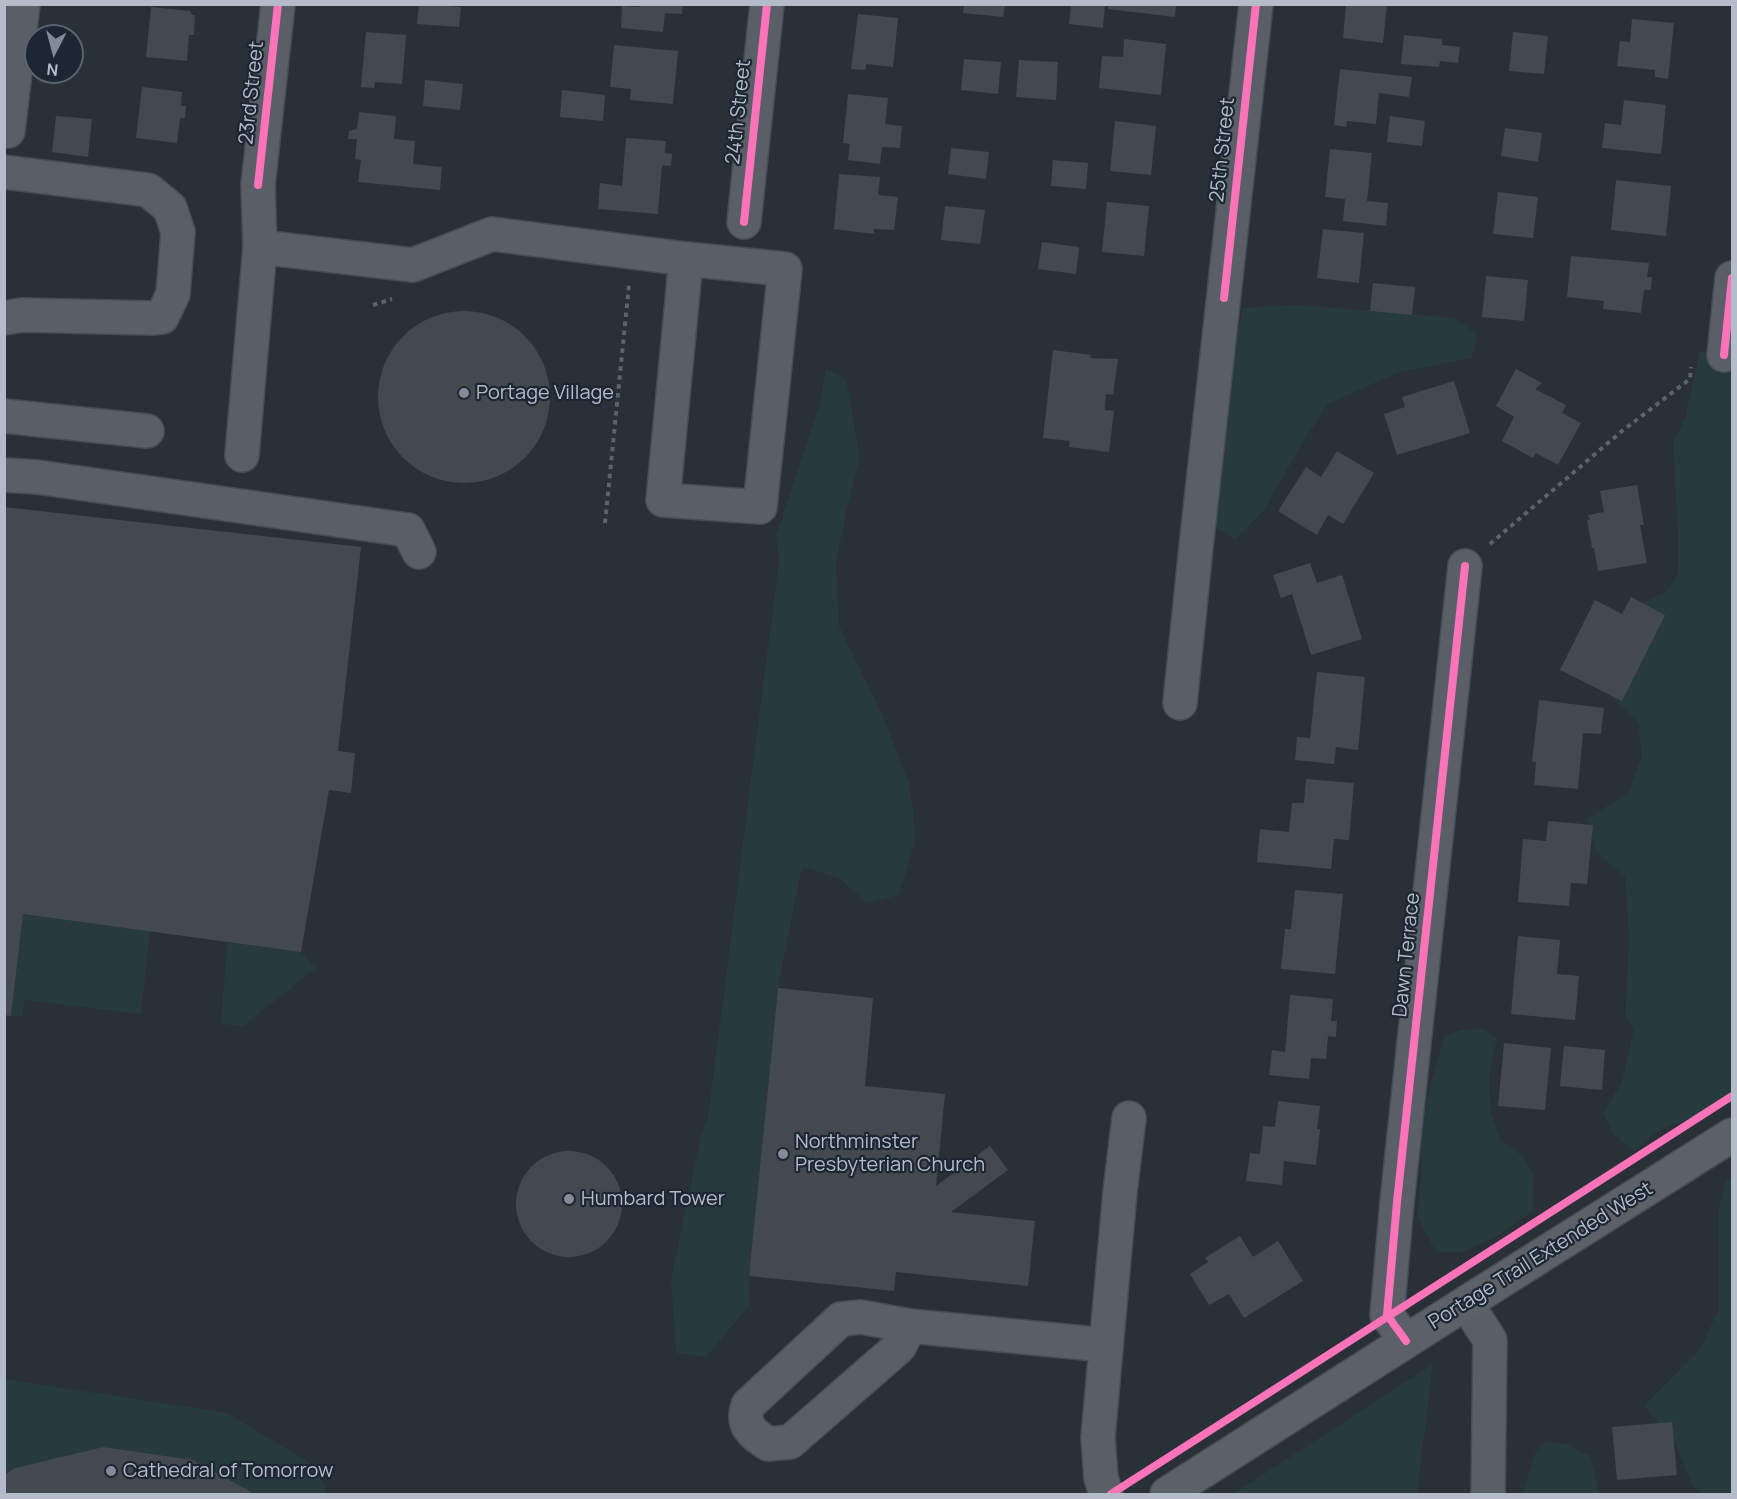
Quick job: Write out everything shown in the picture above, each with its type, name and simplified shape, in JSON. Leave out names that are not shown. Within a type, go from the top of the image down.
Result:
[{"type":"main road","name":"Portage Trail Extended West","points":[[1167,1494],[1732,1135]]},
{"type":"street","points":[[8,131],[23,4]]},
{"type":"street","name":"23rd Street","points":[[242,455],[260,247],[258,185],[278,4]]},
{"type":"street","name":"24th Street","points":[[744,222],[767,4]]},
{"type":"street","name":"25th Street","points":[[1180,703],[1256,4]]},
{"type":"street","points":[[4,172],[147,190],[170,208],[178,232],[173,294],[162,317],[22,315],[4,318]]},
{"type":"street","points":[[4,188],[133,204],[163,235],[163,261],[152,318]]},
{"type":"street","points":[[260,247],[413,265],[492,234],[686,260],[784,269],[760,507],[663,500],[686,260]]},
{"type":"street","points":[[1724,351],[1732,278]]},
{"type":"street","points":[[4,416],[147,431]]},
{"type":"street","points":[[4,474],[408,530],[419,552]]},
{"type":"street","name":"Dawn Terrace","points":[[1406,1341],[1387,1315],[1465,566]]},
{"type":"street","points":[[1106,1494],[1101,1478],[1098,1437],[1105,1345],[1130,1118]]},
{"type":"street","points":[[1466,1303],[1490,1340],[1488,1494]]},
{"type":"street","points":[[910,1326],[899,1347],[790,1442],[768,1444],[754,1435],[746,1424],[745,1414],[748,1405],[841,1319],[861,1317],[910,1326],[1105,1345]]},
{"type":"path","points":[[605,523],[630,278]]},
{"type":"path","points":[[373,305],[393,298]]},
{"type":"path","points":[[1465,566],[1614,438],[1690,379],[1694,345],[1724,351]]},
{"type":"green space","points":[[1298,305],[1455,318],[1477,334],[1472,358],[1399,372],[1328,404],[1301,445],[1265,509],[1235,540],[1208,523],[1242,308]]},
{"type":"green space","points":[[1700,351],[1732,356],[1732,1101],[1656,1132],[1635,1151],[1613,1134],[1603,1113],[1622,1082],[1634,1028],[1625,1017],[1629,940],[1625,877],[1596,852],[1587,819],[1629,792],[1642,756],[1638,723],[1605,690],[1626,610],[1666,592],[1678,574],[1673,443],[1685,418]]},
{"type":"green space","points":[[826,368],[846,380],[860,457],[836,562],[839,626],[884,718],[910,786],[916,838],[899,895],[867,903],[839,878],[802,867],[778,988],[749,1276],[750,1305],[706,1357],[676,1353],[671,1279],[701,1136],[708,1117],[779,561],[776,537],[820,405]]},
{"type":"green space","points":[[23,914],[150,931],[141,1014],[25,1000],[22,1017],[11,1016]]},
{"type":"green space","points":[[227,942],[301,952],[316,968],[243,1026],[221,1024]]},
{"type":"green space","points":[[1483,1029],[1497,1038],[1489,1077],[1491,1112],[1500,1139],[1524,1157],[1534,1176],[1533,1211],[1494,1238],[1461,1252],[1436,1252],[1417,1216],[1422,1173],[1421,1131],[1430,1086],[1445,1035],[1461,1030]]},
{"type":"green space","points":[[1732,1176],[1732,1494],[1704,1494],[1692,1485],[1673,1439],[1644,1406],[1701,1348],[1719,1308],[1718,1213],[1725,1183]]},
{"type":"green space","points":[[1433,1364],[1417,1494],[1233,1494]]},
{"type":"green space","points":[[4,1379],[227,1413],[312,1464],[327,1490],[322,1494],[255,1494],[192,1460],[103,1447],[15,1468],[5,1475]]},
{"type":"green space","points":[[1547,1442],[1565,1444],[1590,1456],[1600,1494],[1522,1494],[1536,1451]]},
{"type":"building","points":[[419,4],[461,7],[459,27],[417,24]]},
{"type":"building","points":[[641,4],[683,4],[682,14],[665,13],[663,32],[621,28],[622,6],[640,7]]},
{"type":"building","points":[[964,4],[1005,4],[1003,17],[963,13]]},
{"type":"building","points":[[1071,4],[1105,4],[1103,28],[1069,24]]},
{"type":"building","points":[[1108,4],[1173,4],[1176,5],[1175,17],[1108,9]]},
{"type":"building","points":[[1346,5],[1387,5],[1383,43],[1343,38]]},
{"type":"building","points":[[151,7],[190,11],[192,15],[195,15],[194,35],[189,35],[187,61],[146,57]]},
{"type":"building","points":[[858,14],[898,18],[893,67],[866,64],[866,70],[851,69]]},
{"type":"building","points":[[1632,19],[1674,23],[1668,79],[1655,77],[1655,70],[1617,66],[1620,41],[1630,42]]},
{"type":"building","points":[[366,32],[406,35],[402,84],[375,82],[374,88],[361,87]]},
{"type":"building","points":[[1513,32],[1548,36],[1544,74],[1509,71]]},
{"type":"building","points":[[1404,35],[1442,39],[1442,45],[1460,47],[1458,63],[1440,61],[1439,67],[1401,64]]},
{"type":"building","points":[[1124,39],[1166,44],[1161,95],[1099,88],[1102,56],[1123,57]]},
{"type":"building","points":[[614,45],[678,51],[673,104],[630,100],[631,89],[610,87]]},
{"type":"building","points":[[964,59],[1001,62],[998,94],[961,90]]},
{"type":"building","points":[[1019,60],[1058,62],[1056,100],[1016,97]]},
{"type":"building","points":[[1340,69],[1412,77],[1409,97],[1379,93],[1376,124],[1347,121],[1346,127],[1334,125]]},
{"type":"building","points":[[425,80],[463,84],[460,110],[423,106]]},
{"type":"building","points":[[142,87],[182,92],[181,106],[186,106],[185,118],[180,118],[177,143],[136,138]]},
{"type":"building","points":[[562,90],[605,95],[603,121],[560,117]]},
{"type":"building","points":[[848,94],[888,98],[885,124],[902,126],[900,148],[882,147],[880,164],[848,160],[850,144],[843,143]]},
{"type":"building","points":[[1624,100],[1666,105],[1661,154],[1602,148],[1605,123],[1621,125]]},
{"type":"building","points":[[359,112],[396,116],[394,139],[415,141],[413,164],[442,167],[440,190],[358,182],[361,160],[355,159],[357,139],[348,139],[349,131],[357,129]]},
{"type":"building","points":[[56,116],[92,119],[88,157],[52,152]]},
{"type":"building","points":[[1390,116],[1425,121],[1422,146],[1387,142]]},
{"type":"building","points":[[1115,121],[1156,126],[1151,175],[1110,171]]},
{"type":"building","points":[[1505,128],[1542,133],[1538,162],[1501,156]]},
{"type":"building","points":[[626,138],[666,141],[665,153],[672,154],[671,166],[662,165],[658,214],[598,209],[600,183],[622,186]]},
{"type":"building","points":[[951,148],[989,152],[986,179],[948,174]]},
{"type":"building","points":[[1330,149],[1372,153],[1367,201],[1388,203],[1386,226],[1343,221],[1345,199],[1325,197]]},
{"type":"building","points":[[1053,160],[1088,163],[1086,189],[1051,186]]},
{"type":"building","points":[[839,174],[880,177],[878,195],[898,197],[894,230],[874,229],[874,234],[834,229]]},
{"type":"building","points":[[1616,180],[1671,186],[1666,236],[1611,230]]},
{"type":"building","points":[[1498,192],[1538,197],[1533,238],[1493,234]]},
{"type":"building","points":[[1107,202],[1149,206],[1144,256],[1102,252]]},
{"type":"building","points":[[945,206],[985,210],[980,244],[941,240]]},
{"type":"building","points":[[1323,229],[1364,233],[1359,283],[1317,278]]},
{"type":"building","points":[[1042,242],[1079,247],[1076,274],[1038,269]]},
{"type":"building","points":[[1571,256],[1649,263],[1647,277],[1652,277],[1651,290],[1644,290],[1641,313],[1603,309],[1604,301],[1567,297]]},
{"type":"building","points":[[1486,276],[1528,280],[1524,321],[1482,317]]},
{"type":"building","points":[[1373,283],[1415,287],[1412,315],[1370,311]]},
{"type":"building","name":"Portage Village","points":[[464,311],[497,318],[525,336],[543,364],[550,397],[543,430],[525,458],[497,476],[464,483],[431,476],[403,458],[385,430],[378,397],[385,364],[403,336],[431,318]]},
{"type":"building","points":[[1053,350],[1091,355],[1090,358],[1118,359],[1113,395],[1106,394],[1105,410],[1114,411],[1109,452],[1069,447],[1070,441],[1043,438]]},
{"type":"building","points":[[1516,369],[1542,383],[1535,389],[1566,405],[1562,413],[1581,423],[1558,465],[1536,453],[1533,458],[1502,441],[1514,417],[1496,406]]},
{"type":"building","points":[[1454,381],[1470,433],[1397,455],[1384,414],[1405,407],[1402,397]]},
{"type":"building","points":[[1337,451],[1374,473],[1343,524],[1328,515],[1317,535],[1278,511],[1306,467],[1321,477]]},
{"type":"building","points":[[1637,485],[1644,525],[1640,525],[1647,563],[1598,571],[1587,520],[1590,520],[1588,515],[1604,512],[1600,491]]},
{"type":"building","points":[[4,507],[361,547],[338,751],[355,753],[351,793],[329,790],[301,952],[23,914],[11,1016],[4,1015]]},
{"type":"building","points":[[1310,563],[1317,583],[1342,575],[1362,639],[1311,655],[1292,594],[1281,598],[1273,575]]},
{"type":"building","points":[[1631,597],[1665,615],[1622,701],[1560,670],[1595,600],[1622,614]]},
{"type":"building","points":[[1317,672],[1365,677],[1358,750],[1336,747],[1334,764],[1295,760],[1297,737],[1310,738]]},
{"type":"building","points":[[1539,700],[1604,708],[1601,734],[1583,733],[1578,789],[1534,785],[1536,762],[1532,762]]},
{"type":"building","points":[[1306,779],[1354,783],[1349,840],[1334,839],[1331,869],[1257,862],[1260,829],[1289,832],[1292,803],[1304,803]]},
{"type":"building","points":[[1548,821],[1593,825],[1587,884],[1571,883],[1569,906],[1518,902],[1523,839],[1546,841]]},
{"type":"building","points":[[1295,890],[1343,894],[1335,974],[1281,969],[1285,929],[1291,929]]},
{"type":"building","points":[[1518,936],[1560,940],[1557,974],[1579,976],[1575,1020],[1511,1014]]},
{"type":"building","points":[[778,988],[873,998],[865,1086],[945,1094],[936,1186],[990,1146],[1008,1170],[951,1212],[1035,1221],[1028,1286],[896,1272],[894,1291],[749,1276]]},
{"type":"building","points":[[1290,995],[1333,999],[1331,1021],[1337,1021],[1336,1037],[1328,1036],[1326,1059],[1311,1058],[1309,1079],[1269,1075],[1272,1050],[1285,1052]]},
{"type":"building","points":[[1504,1043],[1551,1048],[1545,1110],[1498,1106]]},
{"type":"building","points":[[1564,1046],[1605,1050],[1602,1090],[1560,1086]]},
{"type":"building","points":[[1278,1101],[1320,1106],[1316,1165],[1284,1161],[1282,1185],[1246,1181],[1250,1153],[1260,1154],[1263,1126],[1275,1127]]},
{"type":"building","name":"Humbard Tower","points":[[569,1151],[589,1155],[607,1166],[618,1184],[622,1204],[618,1224],[607,1242],[589,1253],[569,1257],[549,1253],[531,1242],[520,1224],[516,1204],[520,1184],[531,1166],[549,1155]]},
{"type":"building","points":[[1240,1236],[1253,1257],[1278,1241],[1303,1281],[1244,1318],[1229,1294],[1209,1305],[1190,1274],[1208,1262],[1205,1258]]},
{"type":"building","points":[[1672,1422],[1677,1475],[1617,1480],[1612,1427]]},
{"type":"building","name":"Cathedral of Tomorrow","points":[[103,1447],[193,1460],[255,1494],[4,1494],[4,1475],[15,1468]]},
{"type":"cycle path","points":[[258,185],[278,4]]},
{"type":"cycle path","points":[[744,222],[767,4]]},
{"type":"cycle path","points":[[1224,298],[1256,4]]},
{"type":"cycle path","points":[[1724,355],[1732,278]]},
{"type":"cycle path","points":[[1406,1341],[1387,1315],[1465,566]]},
{"type":"cycle path","points":[[1111,1494],[1732,1096]]},
{"type":"place","name":"Portage Village","points":[[464,393]]},
{"type":"place","name":"Northminster Presbyterian Church","points":[[783,1154]]},
{"type":"place","name":"Humbard Tower","points":[[569,1199]]},
{"type":"place","name":"Cathedral of Tomorrow","points":[[111,1471]]}]
